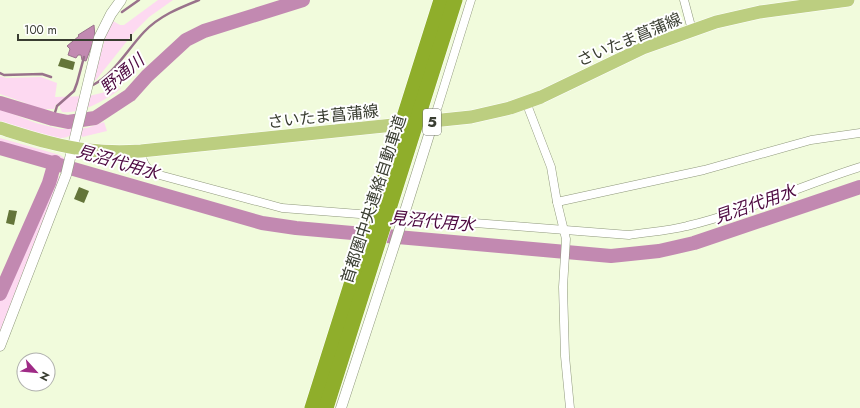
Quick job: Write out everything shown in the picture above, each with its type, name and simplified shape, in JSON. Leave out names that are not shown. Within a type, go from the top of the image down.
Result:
[{"type":"highway","name":"首都圏中央連絡自動車道","points":[[312,408],[442,0]]},
{"type":"highway","name":"首都圏中央連絡自動車道","points":[[326,408],[455,0]]},
{"type":"main road","name":"さいたま菖蒲線","points":[[0,128],[47,142],[74,142],[108,151],[141,151],[433,122],[490,113],[526,102],[556,90],[643,48],[692,30],[737,16],[848,0]]},
{"type":"street","points":[[0,346],[70,161],[99,38],[111,14],[121,0]]},
{"type":"street","points":[[341,408],[403,218],[471,0]]},
{"type":"street","points":[[684,0],[692,30]]},
{"type":"street","points":[[526,102],[551,167],[557,202],[566,234],[563,287],[565,348],[570,408]]},
{"type":"street","points":[[557,202],[704,170],[811,140],[860,133]]},
{"type":"street","points":[[141,151],[144,165],[152,173],[282,208],[566,234],[629,235],[686,227],[727,215],[825,178],[860,167]]},
{"type":"shaded area","points":[[158,0],[173,0],[149,17],[135,31],[96,80],[93,80],[107,32],[113,21],[120,25],[124,25]]},
{"type":"shaded area","points":[[94,25],[95,37],[86,61],[82,60],[81,55],[78,55],[76,58],[68,55],[70,49],[67,46],[79,36],[78,35]]},
{"type":"shaded area","points":[[0,76],[6,78],[41,77],[57,83],[55,97],[89,96],[122,88],[94,105],[78,111],[62,112],[60,105],[56,104],[54,109],[38,109],[0,94]]},
{"type":"shaded area","points":[[0,109],[36,123],[60,129],[87,128],[104,122],[107,131],[82,137],[81,135],[71,135],[65,138],[47,137],[0,123]]},
{"type":"shaded area","points":[[0,138],[60,155],[64,158],[64,162],[0,143]]},
{"type":"shaded area","points":[[46,170],[57,174],[60,179],[49,212],[33,246],[0,337],[0,301],[43,203],[51,179],[50,175],[47,176],[36,206],[0,289],[0,282],[34,204]]},
{"type":"building","points":[[61,58],[75,62],[73,70],[58,66]]},
{"type":"building","points":[[79,187],[89,191],[84,203],[74,199]]},
{"type":"building","points":[[9,210],[17,211],[14,225],[6,223]]},
{"type":"waterway","points":[[122,12],[139,0]]},
{"type":"waterway","points":[[93,85],[114,68],[144,32],[156,21],[199,0]]},
{"type":"waterway","name":"野通川","points":[[0,103],[68,122],[95,118],[130,95],[147,76],[186,40],[204,31],[303,0]]},
{"type":"waterway","points":[[53,119],[57,106],[74,91],[84,57]]},
{"type":"waterway","points":[[0,73],[4,75],[42,74],[51,77]]},
{"type":"waterway","name":"見沼代用水","points":[[0,148],[262,223],[296,228],[611,256],[659,251],[694,243],[860,187]]},
{"type":"waterway","points":[[0,294],[49,183],[55,162]]}]
